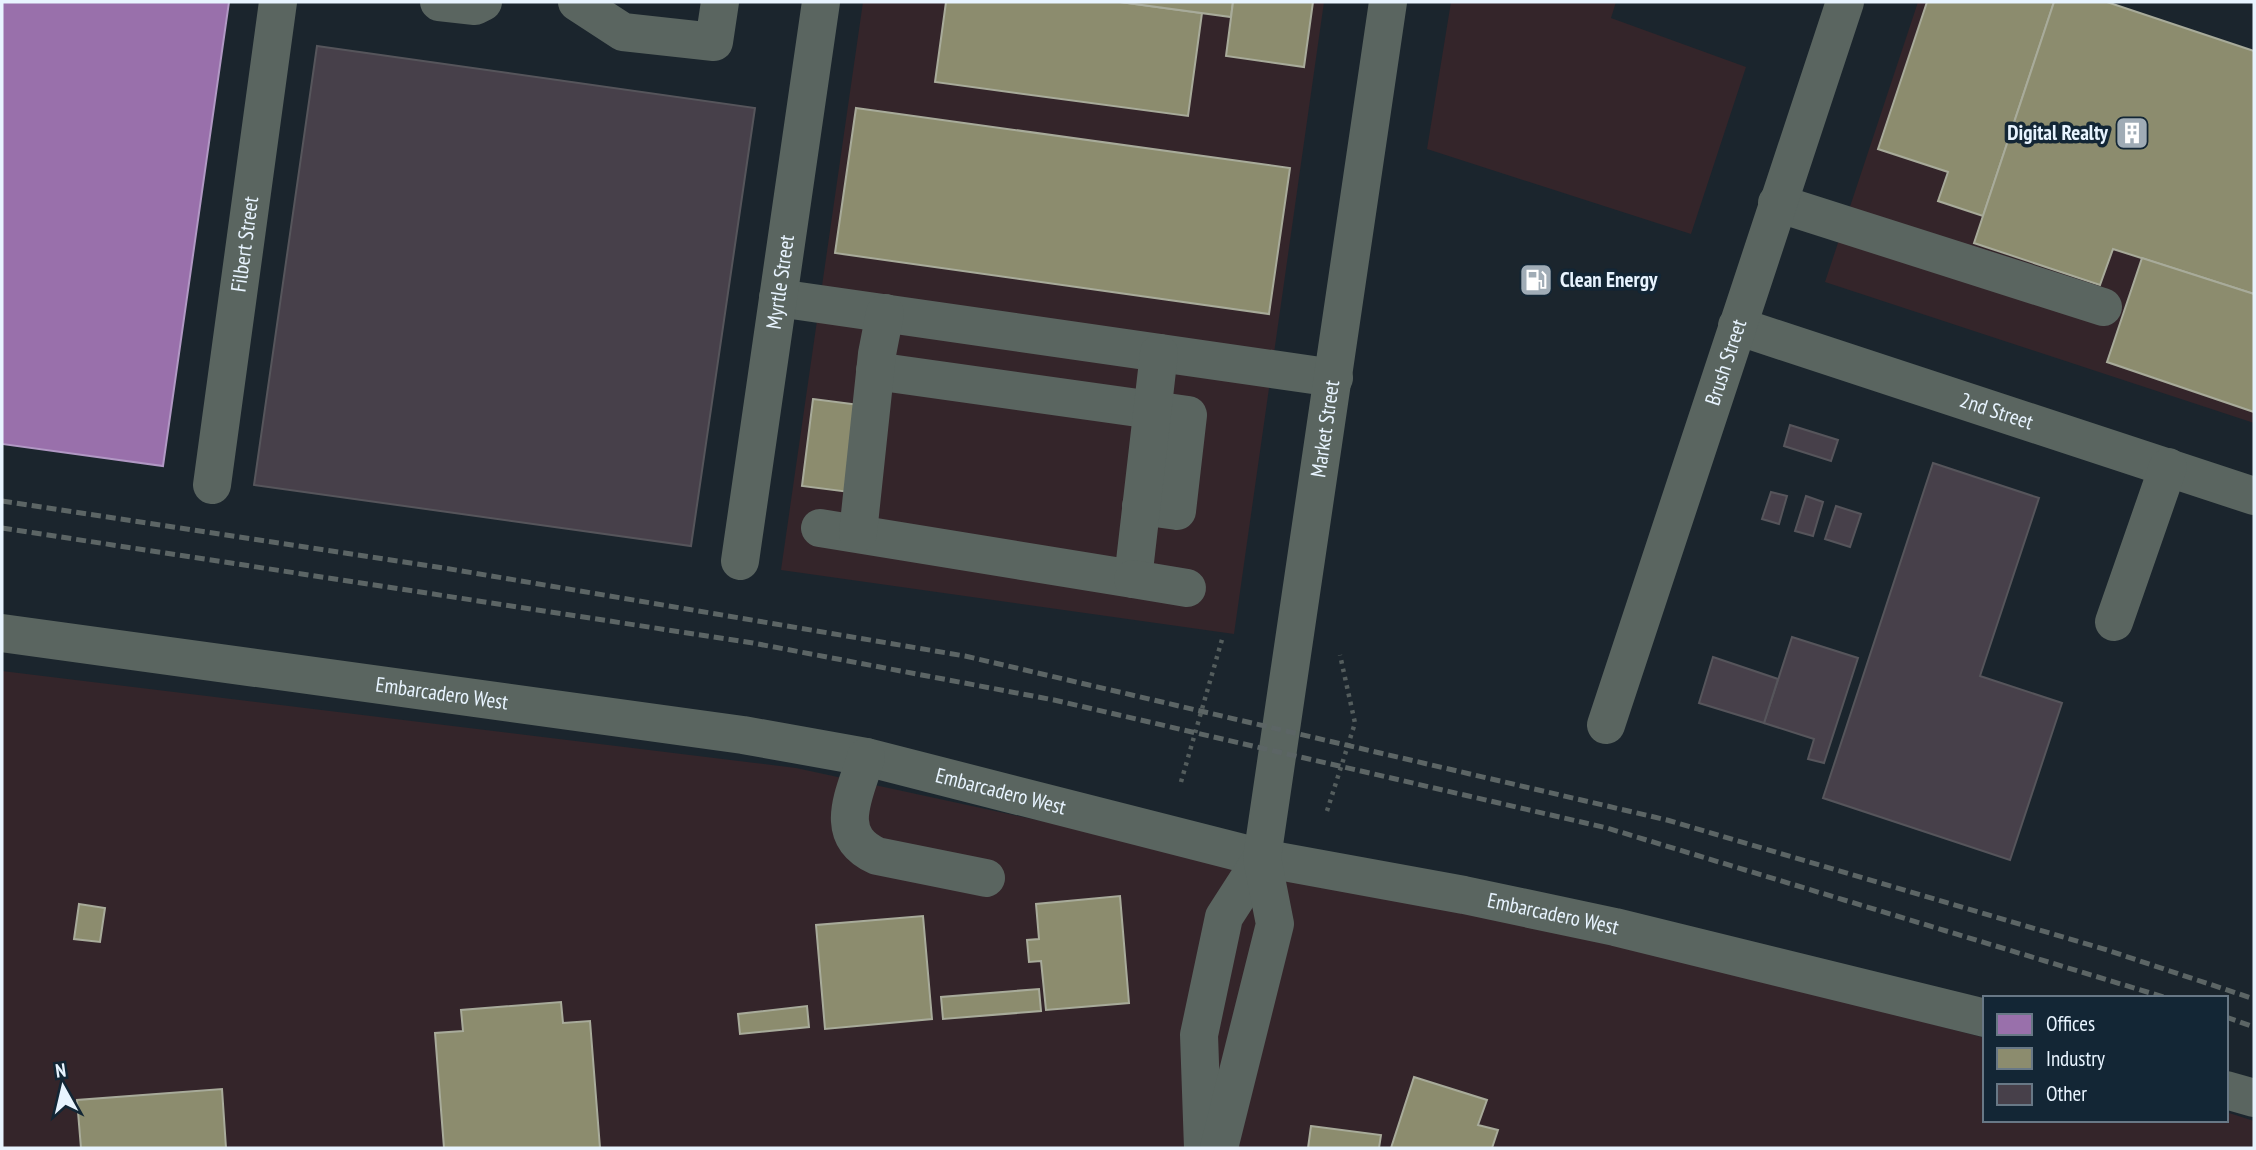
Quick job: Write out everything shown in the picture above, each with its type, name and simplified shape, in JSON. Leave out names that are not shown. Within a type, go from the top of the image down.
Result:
[{"type":"street","name":"Filbert Street","points":[[212,485],[278,2]]},
{"type":"street","points":[[439,2],[475,6],[482,2]]},
{"type":"street","points":[[577,2],[714,42],[720,2]]},
{"type":"street","name":"Myrtle Street","points":[[740,561],[821,2]]},
{"type":"street","name":"Market Street","points":[[1262,859],[1388,2]]},
{"type":"street","name":"Brush Street","points":[[1606,725],[1845,2]]},
{"type":"street","points":[[1777,203],[2103,307]]},
{"type":"street","points":[[778,298],[1334,378]]},
{"type":"street","points":[[858,533],[875,371],[885,313]]},
{"type":"street","name":"2nd Street","points":[[1737,326],[2254,496]]},
{"type":"street","points":[[1151,409],[1159,353]]},
{"type":"street","points":[[875,371],[1188,415],[1177,512],[1141,506],[1133,579]]},
{"type":"street","points":[[2114,622],[2168,467]]},
{"type":"street","points":[[820,528],[1186,588]]},
{"type":"street","name":"Embarcadero West","points":[[2,633],[743,735],[866,757],[1262,859],[1464,895],[1615,927],[1983,1018]]},
{"type":"street","points":[[866,757],[849,814],[849,830],[861,849],[877,856],[986,878]]},
{"type":"street","points":[[1203,1148],[1199,1035],[1224,916],[1262,859]]},
{"type":"street","points":[[1219,1148],[1275,923],[1262,859]]},
{"type":"street","points":[[2228,1091],[2254,1098]]},
{"type":"path","points":[[1181,782],[1223,636]]},
{"type":"path","points":[[1327,811],[1355,723],[1340,654]]},
{"type":"shaded area","points":[[863,2],[1324,2],[1234,634],[781,570]]},
{"type":"shaded area","points":[[1451,2],[1616,2],[1611,18],[1746,67],[1691,234],[1427,149]]},
{"type":"shaded area","points":[[1918,2],[2107,2],[2254,51],[2254,423],[1825,282]]},
{"type":"shaded area","points":[[2,671],[796,768],[1721,968],[1983,1037],[1983,1122],[2228,1122],[2228,1113],[2254,1121],[2254,1148],[2,1148]]},
{"type":"building: Offices","points":[[2,2],[229,2],[163,466],[2,444]]},
{"type":"building: Industry","points":[[946,2],[1120,2],[1202,13],[1188,116],[935,82]]},
{"type":"building: Industry","points":[[1120,2],[1233,2],[1231,17]]},
{"type":"building: Industry","points":[[1233,2],[1313,2],[1304,67],[1226,56]]},
{"type":"building: Industry","points":[[1927,2],[2054,2],[1983,216],[1938,201],[1948,172],[1878,149]]},
{"type":"building: Industry","name":"Digital Realty","points":[[2054,2],[2107,2],[2254,51],[2254,294],[2113,249],[2100,285],[1974,243]]},
{"type":"building: Industry","points":[[856,108],[1290,168],[1269,314],[835,253]]},
{"type":"building: Industry","points":[[2142,258],[2254,294],[2254,412],[2107,362]]},
{"type":"building: Industry","points":[[813,399],[868,406],[857,493],[802,486]]},
{"type":"building: Industry","points":[[1120,896],[1129,1003],[1046,1010],[1041,961],[1029,962],[1027,940],[1039,939],[1036,904]]},
{"type":"building: Industry","points":[[79,904],[105,908],[100,942],[74,939]]},
{"type":"building: Industry","points":[[923,916],[932,1019],[825,1029],[816,925]]},
{"type":"building: Industry","points":[[1039,989],[1041,1011],[943,1019],[941,997]]},
{"type":"building: Industry","points":[[561,1002],[563,1023],[590,1021],[600,1148],[444,1148],[435,1033],[463,1031],[461,1010]]},
{"type":"building: Industry","points":[[807,1006],[809,1027],[740,1034],[738,1014]]},
{"type":"building: Industry","points":[[1414,1077],[1487,1100],[1478,1125],[1498,1130],[1492,1148],[1391,1148]]},
{"type":"building: Industry","points":[[222,1089],[226,1148],[81,1148],[77,1100]]},
{"type":"building: Industry","points":[[1311,1126],[1381,1135],[1379,1148],[1308,1148]]},
{"type":"building: Other","points":[[317,46],[755,108],[691,546],[254,485]]},
{"type":"building: Other","points":[[1790,425],[1838,440],[1831,461],[1784,446]]},
{"type":"building: Other","points":[[1933,463],[2039,498],[1980,676],[2062,703],[2010,860],[1823,798]]},
{"type":"building: Other","points":[[1771,492],[1787,496],[1779,524],[1762,519]]},
{"type":"building: Other","points":[[1806,496],[1823,502],[1813,536],[1795,531]]},
{"type":"building: Other","points":[[1836,506],[1861,514],[1850,547],[1825,539]]},
{"type":"building: Other","points":[[1792,637],[1858,658],[1824,763],[1808,759],[1814,739],[1764,723]]},
{"type":"building: Other","points":[[1713,657],[1778,679],[1764,723],[1699,703]]},
{"type":"railway","points":[[2,501],[444,568],[965,656],[1667,820],[2107,950],[2254,999]]},
{"type":"railway","points":[[2,528],[753,643],[1054,700],[1607,828],[2160,996]]},
{"type":"railway","points":[[2228,1018],[2254,1027]]},
{"type":"place","name":"Digital Realty","points":[[2132,133]]},
{"type":"place","name":"Clean Energy","points":[[1536,280]]}]
